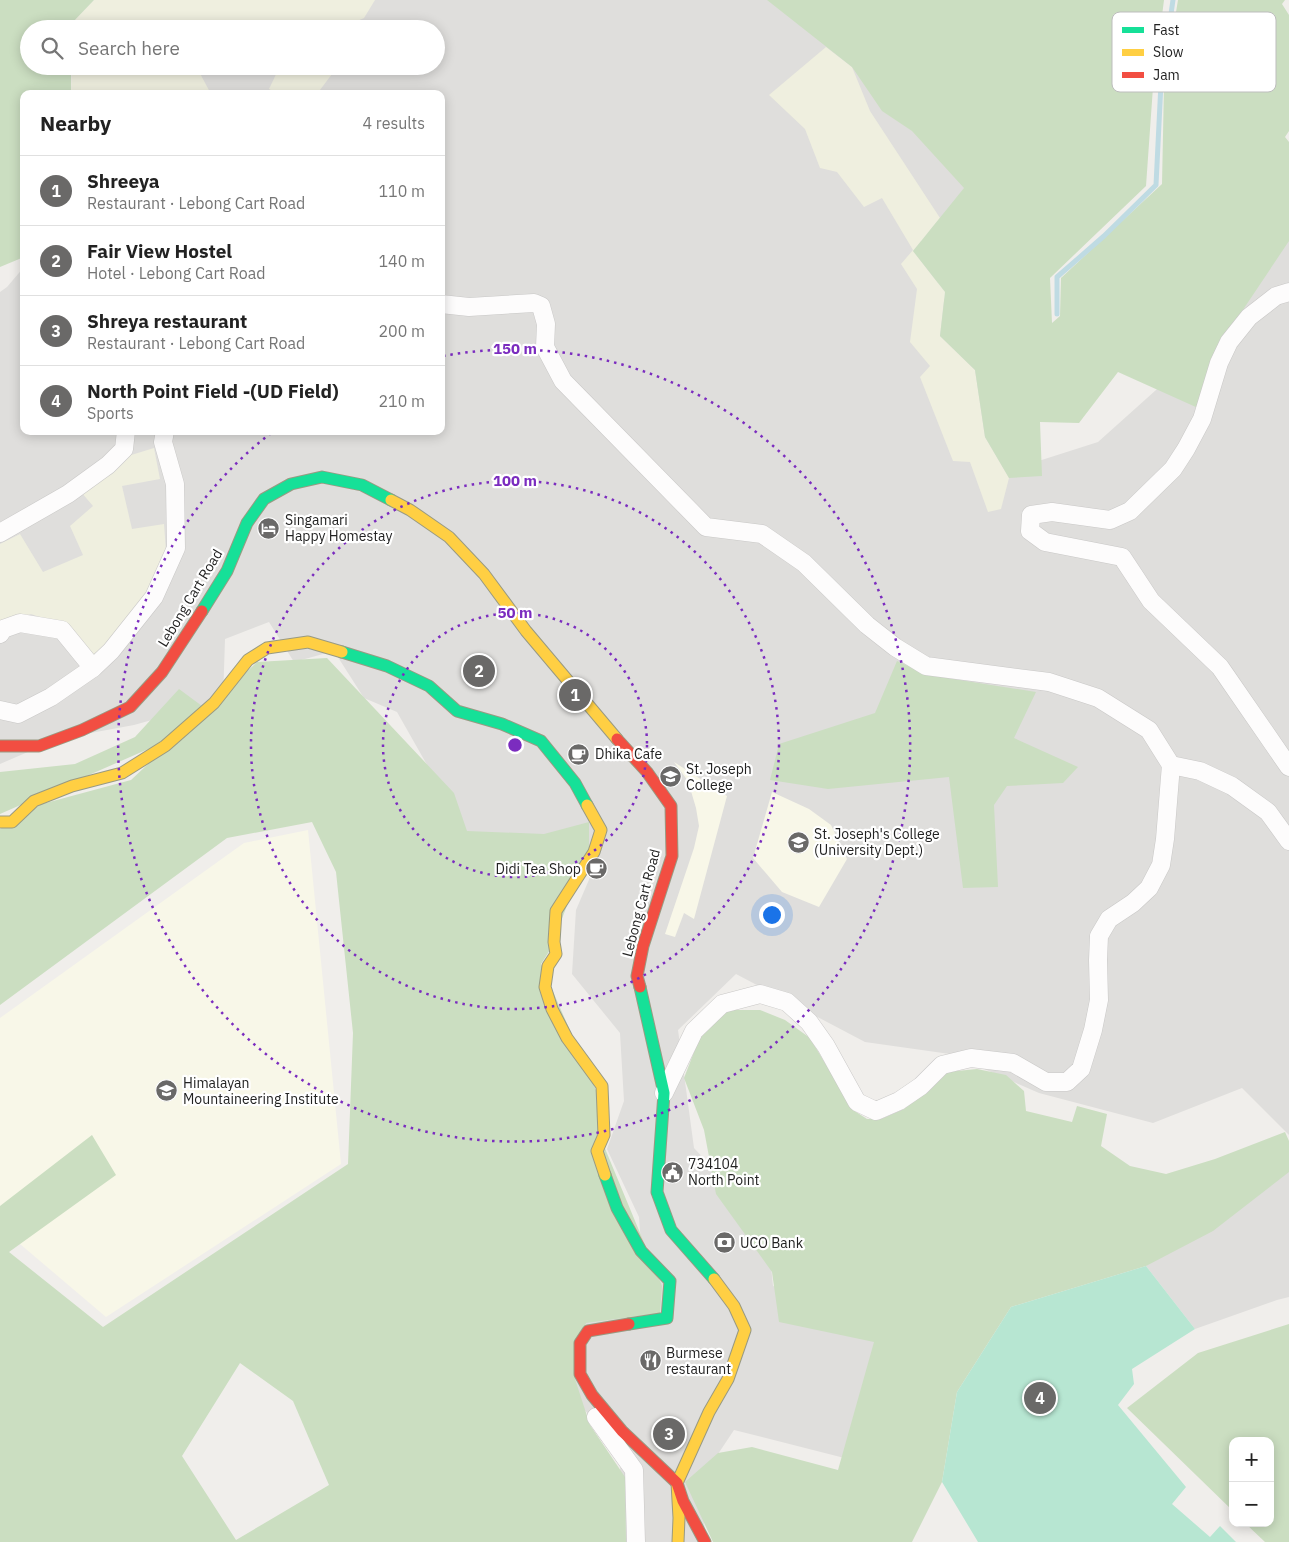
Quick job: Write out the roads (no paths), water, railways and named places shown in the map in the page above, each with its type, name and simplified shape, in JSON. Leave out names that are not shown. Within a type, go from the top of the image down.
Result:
[{"type":"main road","name":"Lebong Cart Road","points":[[0,746],[39,746],[82,730],[130,707],[162,672],[206,606],[227,571],[247,523],[264,499],[291,484],[322,477],[362,486],[410,510],[448,537],[484,574],[526,631],[647,772],[671,806],[672,856],[646,936],[637,976],[664,1093],[657,1192],[671,1230],[712,1276],[734,1306],[745,1330],[728,1379],[709,1412],[676,1483]]},
{"type":"main road","points":[[0,822],[12,822],[34,801],[72,786],[122,773],[165,746],[214,703],[248,660],[267,648],[308,642],[387,666],[429,686],[457,710],[502,724],[541,741],[575,783],[601,830],[594,852],[556,911],[554,942],[556,954],[548,966],[545,987],[552,1009],[567,1038],[602,1086],[604,1135],[597,1151],[617,1208],[640,1251],[670,1281],[667,1318],[588,1331],[580,1344],[580,1374],[592,1395],[622,1431],[676,1483],[683,1501],[705,1542]]},
{"type":"main road","points":[[676,1483],[680,1518],[678,1542]]},
{"type":"street","points":[[1289,292],[1276,296],[1249,317],[1229,342],[1219,363],[1202,419],[1186,449],[1173,469],[1130,511],[1110,520],[1052,512],[1031,515],[1030,531],[1045,542],[1122,557],[1151,600],[1220,667],[1289,767]]},
{"type":"street","points":[[445,305],[469,308],[534,303],[541,306],[546,324],[545,346],[563,381],[706,527],[762,534],[804,563],[867,625],[895,648],[926,666],[1049,682],[1098,698],[1149,730],[1171,765],[1161,864],[1149,888],[1133,903],[1109,919],[1100,936],[1098,1000],[1094,1030],[1081,1069],[1067,1082],[1046,1082],[1013,1063],[971,1058],[942,1065],[921,1086],[899,1101],[876,1111],[857,1102],[826,1046],[809,1022],[787,1002],[760,994],[722,1004],[694,1031],[664,1093]]},
{"type":"street","points":[[0,532],[68,494],[108,465],[124,449],[126,435]]},
{"type":"street","points":[[0,710],[18,714],[51,697],[93,668],[111,651],[154,597],[176,548],[176,484],[163,442],[164,435]]},
{"type":"street","points":[[0,634],[3,629],[20,623],[62,630],[93,668]]},
{"type":"street","points":[[1171,765],[1200,771],[1232,786],[1268,812],[1289,841]]},
{"type":"street","points":[[580,1374],[597,1418],[634,1470],[636,1542]]},
{"type":"waterway","points":[[1171,12],[1173,0]]},
{"type":"waterway","points":[[1057,314],[1057,277],[1104,236],[1156,185],[1161,92]]},
{"type":"place","name":"Singamari Happy Homestay","points":[[269,528]]},
{"type":"place","name":"Fair View Hostel","points":[[479,671]]},
{"type":"place","name":"Shreeya","points":[[575,695]]},
{"type":"place","name":"Dhika Cafe","points":[[579,754]]},
{"type":"place","name":"St. Joseph College","points":[[670,777]]},
{"type":"place","name":"St. Joseph's College (University Dept.)","points":[[798,842]]},
{"type":"place","name":"Didi Tea Shop","points":[[597,869]]},
{"type":"place","name":"Himalayan Mountaineering Institute","points":[[167,1091]]},
{"type":"place","name":"734104 North Point","points":[[672,1172]]},
{"type":"place","name":"UCO Bank","points":[[724,1243]]},
{"type":"place","name":"Burmese restaurant","points":[[650,1361]]},
{"type":"place","name":"North Point Field -(UD Field)","points":[[1040,1398]]},
{"type":"place","name":"Shreya restaurant","points":[[669,1434]]}]
